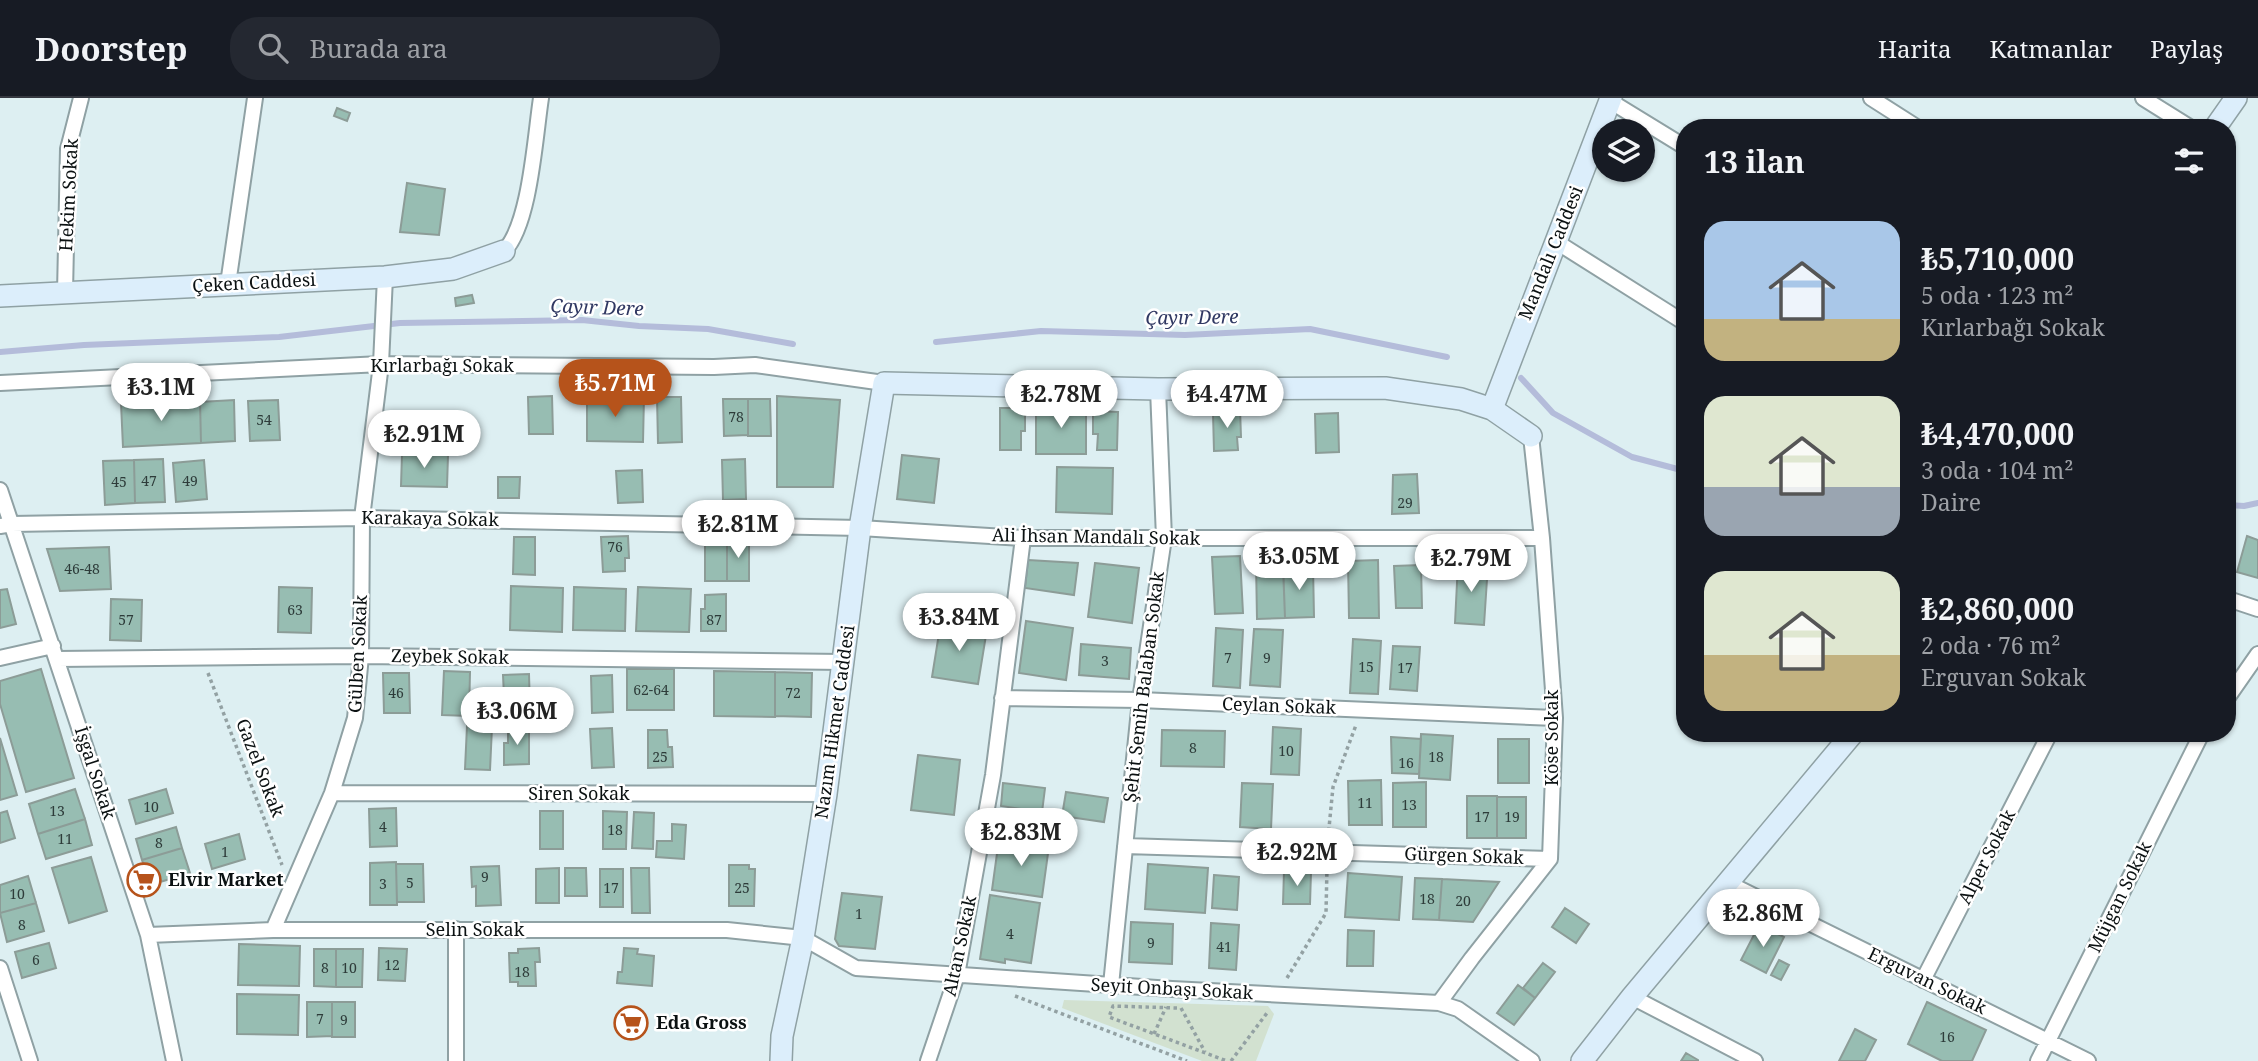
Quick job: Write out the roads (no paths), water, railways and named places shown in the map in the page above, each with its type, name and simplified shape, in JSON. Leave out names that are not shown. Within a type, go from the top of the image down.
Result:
[{"type":"street","name":"Hekim Sokak","points":[[65,293],[68,149],[81,98]]},
{"type":"street","points":[[229,284],[255,98]]},
{"type":"street","points":[[504,251],[513,242],[523,219],[541,98]]},
{"type":"street","points":[[1871,98],[1904,119]]},
{"type":"street","points":[[2143,98],[2177,119]]},
{"type":"street","points":[[2221,119],[2236,98]]},
{"type":"street","points":[[1610,99],[1676,140]]},
{"type":"street","name":"Mandalı Caddesi","points":[[1492,409],[1610,99]]},
{"type":"street","points":[[1555,241],[1676,317]]},
{"type":"street","name":"Çeken Caddesi","points":[[0,296],[385,277],[453,270],[504,251]]},
{"type":"street","name":"Gülben Sokak","points":[[273,930],[332,793],[355,718],[361,656],[362,517],[381,364],[385,277]]},
{"type":"street","name":"Kırlarbağı Sokak","points":[[0,383],[381,364],[714,367],[755,365],[884,383]]},
{"type":"street","points":[[884,383],[1158,389],[1385,388],[1461,399],[1492,409],[1531,436]]},
{"type":"street","name":"Nazım Hikmet Caddesi","points":[[781,1061],[782,1037],[803,938],[826,794],[860,528],[884,383]]},
{"type":"street","name":"Şehit Semih Balaban Sokak","points":[[1111,985],[1140,700],[1164,538],[1158,389]]},
{"type":"street","name":"Köse Sokak","points":[[1531,436],[1542,538],[1555,718],[1550,859]]},
{"type":"street","name":"İşgal Sokak","points":[[0,490],[6,525],[55,653],[148,935],[174,1061]]},
{"type":"street","name":"Karakaya Sokak","points":[[6,525],[362,517],[860,528]]},
{"type":"street","name":"Ali İhsan Mandalı Sokak","points":[[860,528],[1023,538],[1542,538]]},
{"type":"street","name":"Altan Sokak","points":[[928,1061],[957,975],[993,775],[1023,538]]},
{"type":"street","points":[[2236,602],[2258,609]]},
{"type":"street","name":"Zeybek Sokak","points":[[0,658],[55,653],[202,658],[361,656],[843,662]]},
{"type":"street","points":[[2236,686],[2258,654]]},
{"type":"street","name":"Ceylan Sokak","points":[[1002,698],[1140,700],[1555,718]]},
{"type":"street","points":[[1582,1061],[1846,742]]},
{"type":"street","name":"Alper Sokak","points":[[1923,980],[2045,742]]},
{"type":"street","name":"Müjgan Sokak","points":[[2038,1061],[2198,742]]},
{"type":"street","name":"Siren Sokak","points":[[332,793],[826,794]]},
{"type":"street","name":"Gürgen Sokak","points":[[1125,846],[1550,859]]},
{"type":"street","points":[[1439,1003],[1550,859]]},
{"type":"street","name":"Erguvan Sokak","points":[[1728,883],[2088,1061]]},
{"type":"street","points":[[456,929],[456,1061]]},
{"type":"street","name":"Selin Sokak","points":[[148,935],[273,930],[727,930],[803,938]]},
{"type":"street","name":"Seyit Onbaşı Sokak","points":[[803,938],[856,968],[1439,1003],[1458,1009],[1532,1061]]},
{"type":"street","points":[[0,968],[30,1061]]},
{"type":"street","points":[[1632,998],[1755,1061]]},
{"type":"waterway","name":"Çayır Dere","points":[[0,352],[84,345],[279,337],[400,323],[582,320],[708,329],[793,344]]},
{"type":"waterway","name":"Çayır Dere","points":[[936,342],[1041,331],[1185,335],[1310,329],[1447,357]]},
{"type":"waterway","name":"Çayır Dere","points":[[1521,378],[1553,413],[1632,457],[1676,469]]},
{"type":"waterway","points":[[2236,506],[2258,503]]},
{"type":"place","name":"Elvir Market","points":[[144,880]]},
{"type":"place","name":"Eda Gross","points":[[631,1023]]}]
